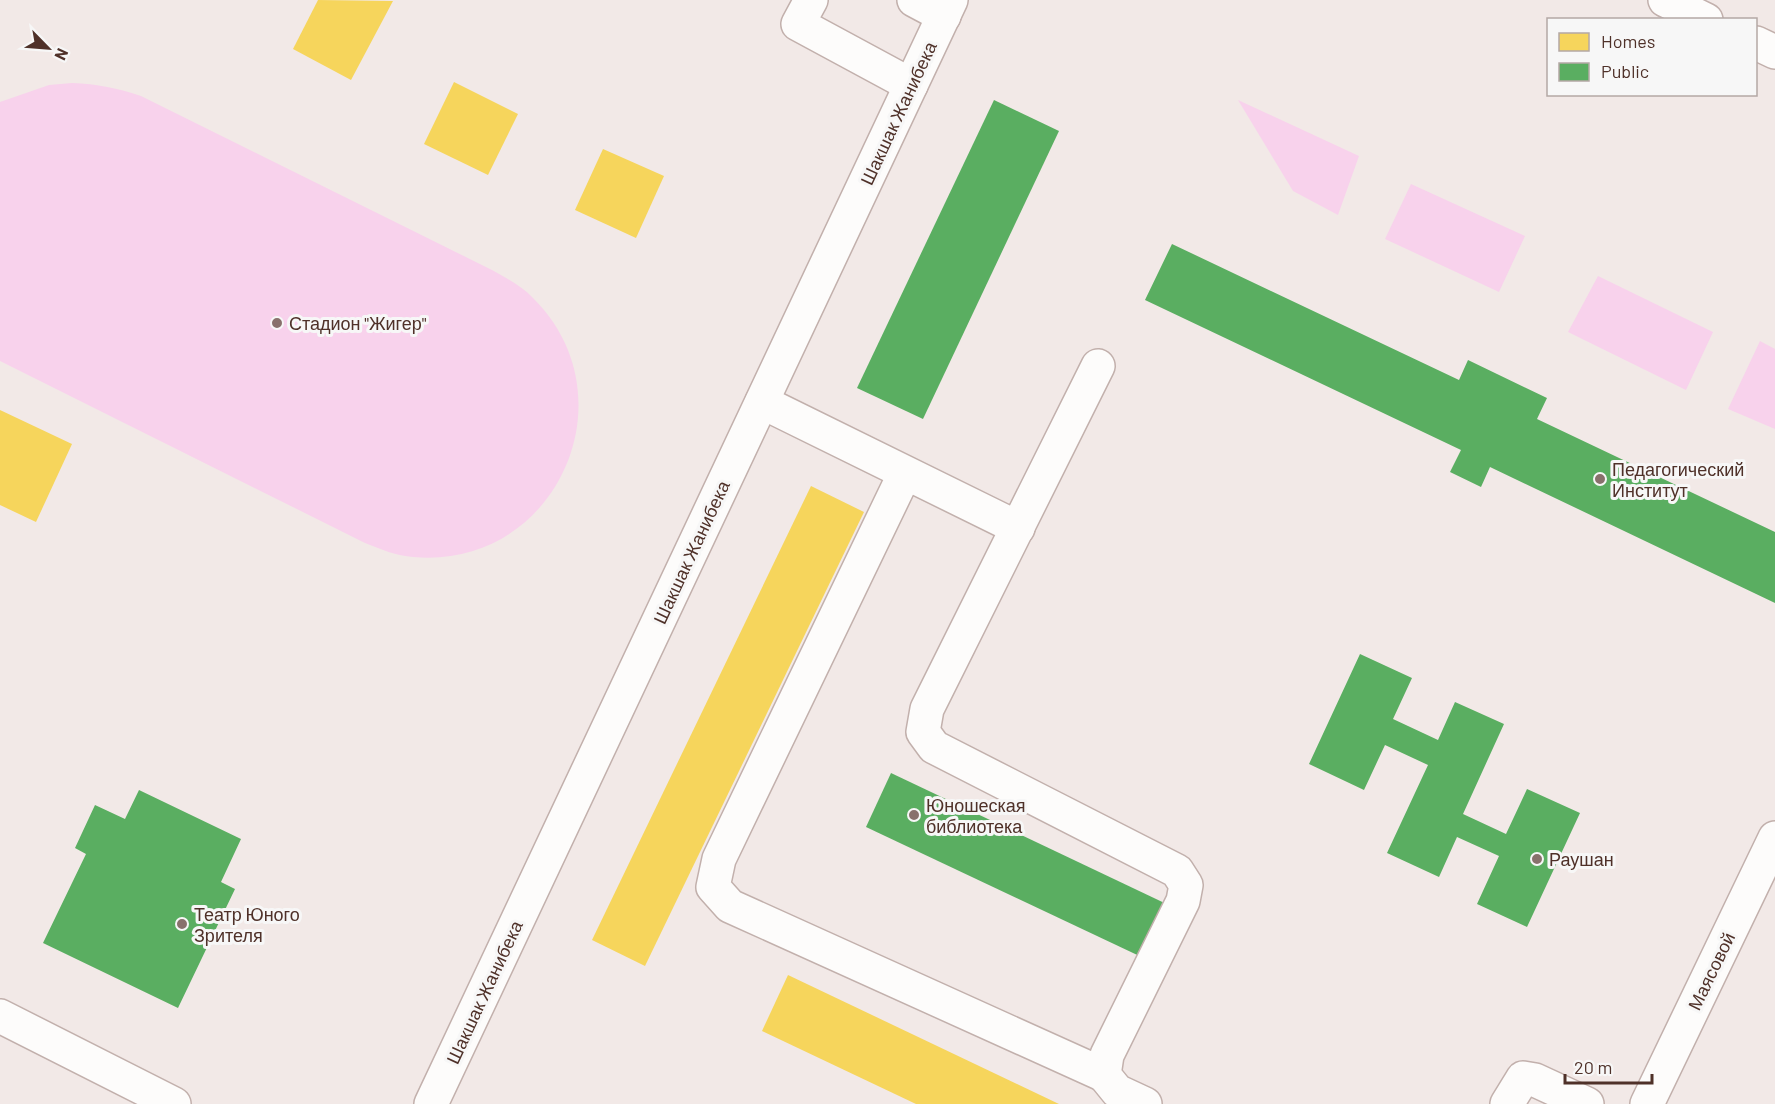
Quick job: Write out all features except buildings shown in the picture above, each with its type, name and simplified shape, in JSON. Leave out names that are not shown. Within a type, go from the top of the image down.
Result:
[{"type":"main road","points":[[811,0],[798,24],[911,85]]},
{"type":"main road","points":[[914,0],[947,8]]},
{"type":"main road","points":[[1665,0],[1702,18]]},
{"type":"main road","name":"Шакшак Жанибека","points":[[430,1104],[947,8]]},
{"type":"main road","points":[[1757,44],[1775,52]]},
{"type":"main road","points":[[1098,366],[927,709],[923,732],[934,747],[1177,871],[1186,885],[1183,901],[1107,1055],[1104,1076]]},
{"type":"main road","points":[[762,402],[1018,528]]},
{"type":"main road","points":[[905,472],[719,859],[713,886],[730,906],[1104,1076],[1117,1091],[1145,1104]]},
{"type":"main road","name":"Маясовой","points":[[1647,1104],[1775,838]]},
{"type":"main road","points":[[0,1016],[174,1104]]},
{"type":"main road","points":[[1507,1104],[1523,1078],[1535,1080],[1587,1104]]},
{"type":"shaded area","name":"Стадион \"Жигер\"","points":[[72,83],[107,87],[141,96],[492,270],[514,282],[529,294],[563,338],[577,382],[577,427],[564,470],[540,507],[506,536],[463,554],[413,557],[395,554],[365,543],[0,361],[0,102],[49,85]]},
{"type":"shaded area","points":[[1238,100],[1359,156],[1338,215],[1293,191]]},
{"type":"shaded area","points":[[1411,184],[1525,236],[1499,292],[1385,239]]},
{"type":"shaded area","points":[[1598,276],[1713,332],[1686,390],[1568,332]]},
{"type":"shaded area","points":[[1760,341],[1775,349],[1775,429],[1728,409]]},
{"type":"place","name":"Стадион \"Жигер\"","points":[[277,323]]},
{"type":"place","name":"Педагогический Институт","points":[[1600,479]]},
{"type":"place","name":"Юношеская библиотека","points":[[914,815]]},
{"type":"place","name":"Раушан","points":[[1537,859]]},
{"type":"place","name":"Театр Юного Зрителя","points":[[182,924]]}]
